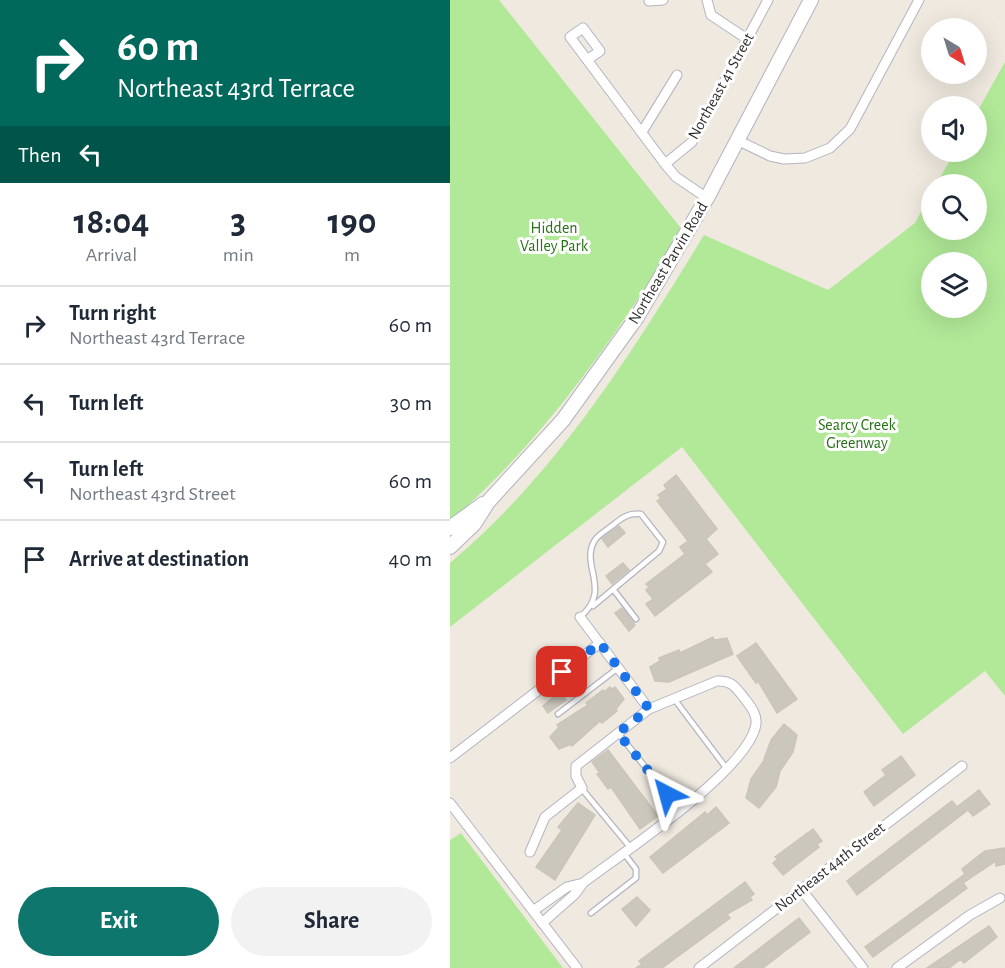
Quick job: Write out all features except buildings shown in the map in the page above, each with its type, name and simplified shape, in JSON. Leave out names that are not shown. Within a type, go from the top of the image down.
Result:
[{"type":"main road","name":"Northeast Parvin Road","points":[[450,547],[474,524],[488,502],[563,420],[637,317],[707,198],[811,0]]},
{"type":"main road","name":"Northeast Parvin Road","points":[[450,528],[488,502]]},
{"type":"street","points":[[649,1],[663,0]]},
{"type":"street","points":[[707,0],[711,15],[747,39]]},
{"type":"street","name":"Northeast 41 Street","points":[[665,164],[692,142],[768,0]]},
{"type":"street","points":[[738,140],[770,156],[784,159],[805,158],[830,148],[850,129],[919,0]]},
{"type":"street","points":[[587,60],[676,177],[707,198]]},
{"type":"street","points":[[642,132],[676,75]]},
{"type":"street","points":[[580,616],[649,709]]},
{"type":"street","points":[[450,758],[600,643]]},
{"type":"street","points":[[530,852],[545,817],[582,788],[576,776],[576,766],[649,709],[717,681],[726,681],[734,684],[754,711],[757,721],[752,739],[727,770],[583,883],[575,894],[542,923]]},
{"type":"street","name":"Northeast 44th Street","points":[[699,968],[962,766]]},
{"type":"street","points":[[450,803],[577,968]]},
{"type":"street","points":[[533,910],[567,887],[583,883]]},
{"type":"street","points":[[801,890],[863,968]]},
{"type":"street","points":[[897,968],[970,915],[1000,898]]},
{"type":"lane","points":[[580,616],[593,606],[659,551],[663,542],[641,514],[628,513],[596,538],[591,548],[595,594],[593,606]]},
{"type":"lane","points":[[613,589],[636,619]]},
{"type":"lane","points":[[558,714],[618,668]]},
{"type":"lane","points":[[674,699],[727,770]]},
{"type":"lane","points":[[618,733],[679,809]]},
{"type":"lane","points":[[582,788],[626,850],[636,869],[636,878],[591,913]]},
{"type":"green space","name":"Hidden Valley Park","points":[[450,0],[499,0],[680,227],[675,242],[665,259],[578,383],[505,469],[450,521]]},
{"type":"green space","name":"Searcy Creek Greenway","points":[[1005,62],[1005,696],[985,671],[903,734],[682,447],[450,627],[450,563],[489,528],[525,490],[590,410],[649,323],[704,235],[828,290],[915,223],[921,212],[921,240],[987,240],[987,174],[942,174],[949,162],[987,162],[986,96]]},
{"type":"green space","points":[[461,833],[563,968],[450,968],[450,840]]},
{"type":"route","points":[[562,672],[600,643],[649,709],[618,733],[667,794]]}]
